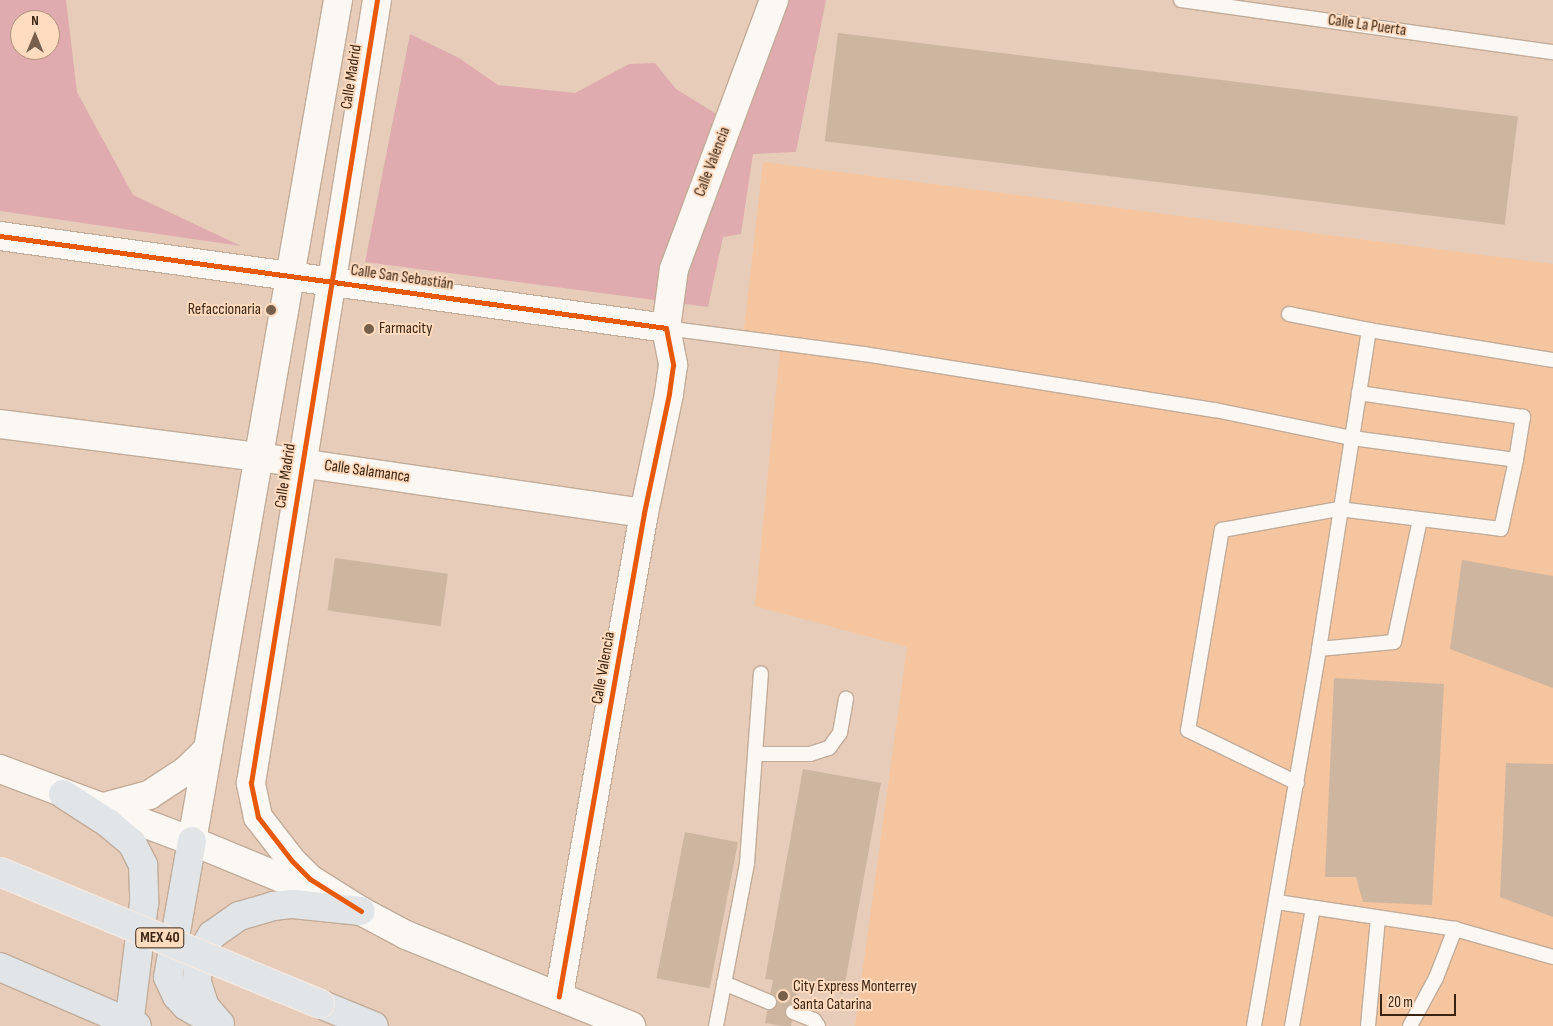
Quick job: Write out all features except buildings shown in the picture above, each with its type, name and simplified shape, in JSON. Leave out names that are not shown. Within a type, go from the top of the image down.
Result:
[{"type":"main road","points":[[0,967],[132,1025],[144,903],[143,865],[132,843],[108,824],[62,794]]},
{"type":"main road","points":[[192,841],[168,977],[186,1006],[197,1015],[222,1025]]},
{"type":"main road","name":"MEX 40","points":[[0,872],[374,1026]]},
{"type":"main road","points":[[222,1025],[205,1007],[197,983],[198,958],[217,930],[251,911],[273,906],[293,904],[362,912]]},
{"type":"street","name":"Calle Madrid","points":[[192,841],[338,0]]},
{"type":"street","name":"Calle Madrid","points":[[362,912],[310,879],[292,861],[258,817],[251,783],[301,462],[377,0]]},
{"type":"street","name":"Calle Valencia","points":[[559,997],[644,512],[669,394],[673,365],[669,336],[674,269],[774,0]]},
{"type":"street","name":"Calle San Sebastián","points":[[0,236],[332,281],[669,336]]},
{"type":"street","name":"Calle Salamanca","points":[[0,424],[259,456],[644,512]]},
{"type":"street","points":[[100,808],[149,795],[187,770],[208,749]]},
{"type":"street","points":[[0,769],[62,794],[192,841],[362,912],[406,935],[632,1026]]},
{"type":"lane","name":"Calle La Puerta","points":[[1181,0],[1553,52]]},
{"type":"lane","points":[[1289,314],[1369,330],[1553,360]]},
{"type":"lane","points":[[1254,1026],[1297,783],[1369,330]]},
{"type":"lane","points":[[669,336],[864,354],[1205,408],[1352,438],[1516,460]]},
{"type":"lane","points":[[1297,783],[1188,730],[1222,530],[1340,509],[1501,529],[1523,417],[1358,393]]},
{"type":"lane","points":[[1319,649],[1394,642],[1420,520]]},
{"type":"lane","points":[[716,1026],[747,864],[761,674]]},
{"type":"lane","points":[[756,754],[810,754],[829,748],[840,733],[846,699]]},
{"type":"lane","points":[[1277,902],[1455,929],[1553,957]]},
{"type":"lane","points":[[1292,1026],[1313,908]]},
{"type":"lane","points":[[1368,1026],[1378,918]]},
{"type":"lane","points":[[1410,1026],[1436,978],[1455,929]]},
{"type":"lane","points":[[724,983],[769,1002]]},
{"type":"lane","points":[[793,1012],[814,1020],[818,1026]]},
{"type":"shaded area","points":[[0,0],[66,0],[77,92],[133,195],[241,246],[0,211]]},
{"type":"shaded area","points":[[776,0],[826,0],[796,152],[753,154],[741,234],[723,237],[708,307],[365,262],[410,34],[459,58],[498,85],[575,93],[629,64],[655,63],[676,89],[715,113],[741,103]]},
{"type":"shaded area","points":[[763,162],[1553,264],[1553,1026],[855,1026],[907,647],[755,606],[780,350],[743,337]]},
{"type":"cycle path","points":[[361,911],[310,879],[292,861],[258,817],[251,783],[377,0]]},
{"type":"cycle path","points":[[0,236],[666,328],[673,365],[669,394],[644,513],[559,997]]},
{"type":"place","name":"Refaccionaria","points":[[271,310]]},
{"type":"place","name":"Farmacity","points":[[369,329]]},
{"type":"place","name":"City Express Monterrey Santa Catarina","points":[[783,996]]}]
